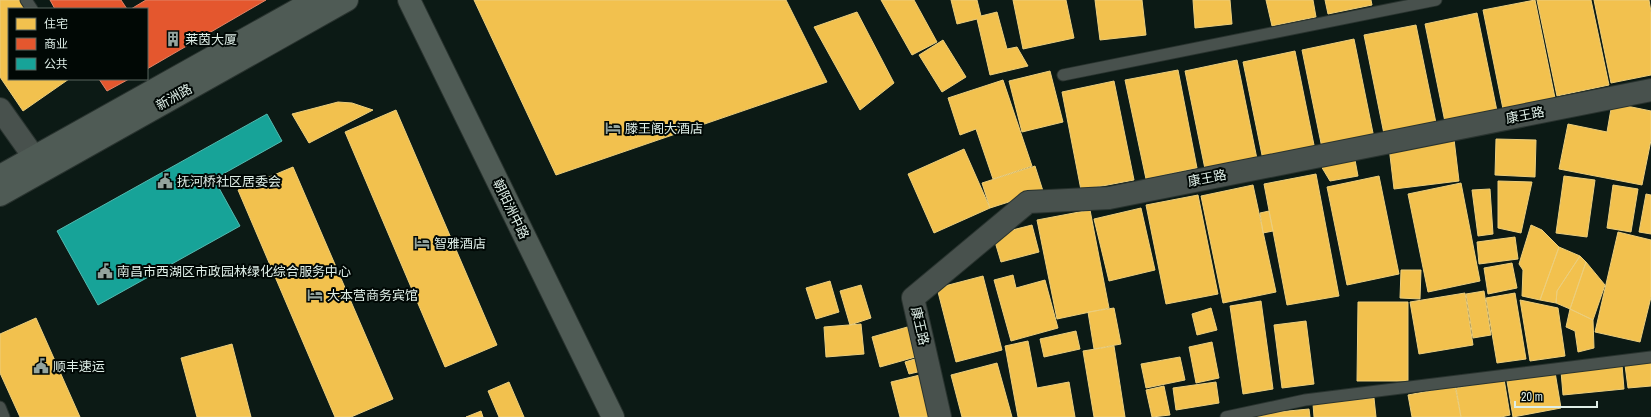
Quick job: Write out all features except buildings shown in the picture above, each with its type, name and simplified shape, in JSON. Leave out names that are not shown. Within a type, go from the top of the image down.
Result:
[{"type":"main road","name":"新洲路","points":[[0,176],[315,0]]},
{"type":"main road","name":"新洲路","points":[[0,195],[347,0]]},
{"type":"main road","name":"朝阳洲中路","points":[[409,0],[613,417]]},
{"type":"street","name":"康王路","points":[[940,417],[913,298],[1028,202],[1109,198],[1651,90]]},
{"type":"street","points":[[0,110],[34,157]]},
{"type":"lane","points":[[1063,75],[1436,0]]},
{"type":"lane","points":[[1226,417],[1305,400],[1651,357]]},
{"type":"lane","points":[[0,407],[4,417]]},
{"type":"place","name":"莱茵大厦","points":[[173,39]]},
{"type":"place","name":"滕王阁大酒店","points":[[613,128]]},
{"type":"place","name":"抚河桥社区居委会","points":[[165,181]]},
{"type":"place","name":"智雅酒店","points":[[422,243]]},
{"type":"place","name":"南昌市西湖区市政园林绿化综合服务中心","points":[[105,271]]},
{"type":"place","name":"大本营商务宾馆","points":[[315,295]]},
{"type":"place","name":"顺丰速运","points":[[41,366]]}]
